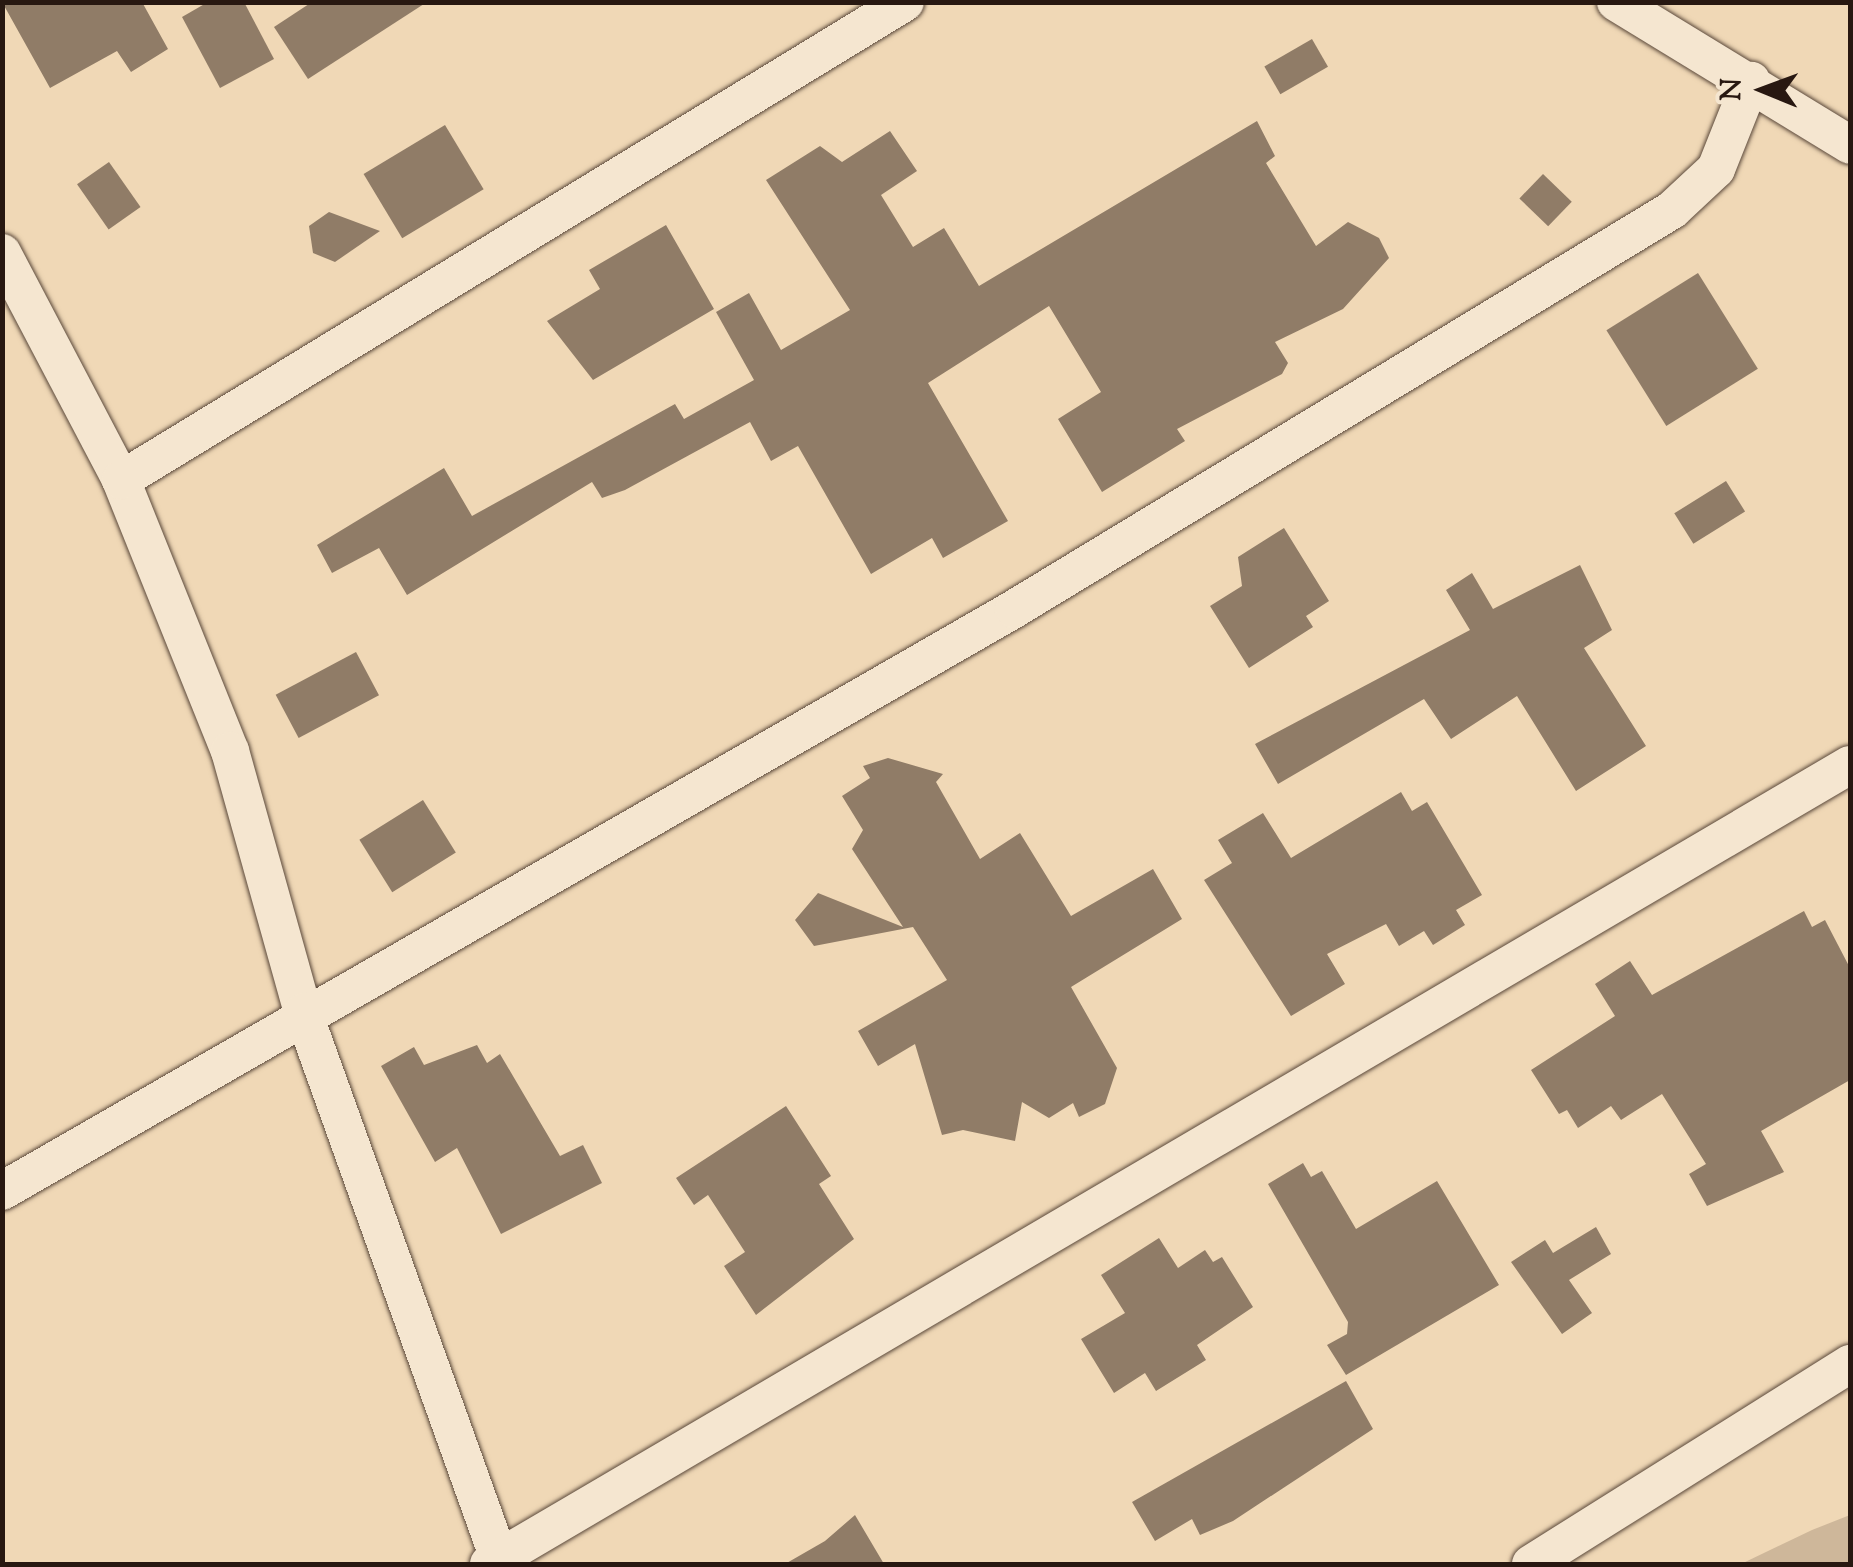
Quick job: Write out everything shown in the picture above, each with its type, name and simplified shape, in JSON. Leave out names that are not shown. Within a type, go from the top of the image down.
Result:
[{"type":"street","points":[[122,480],[904,2]]},
{"type":"street","points":[[1616,2],[1850,145]]},
{"type":"street","points":[[2,1191],[302,1012],[1014,609],[1672,210],[1716,169],[1751,81]]},
{"type":"street","points":[[2,253],[122,480],[230,751],[302,1012],[496,1563],[1850,766]]},
{"type":"street","points":[[1530,1564],[1850,1364]]},
{"type":"shaded area","points":[[1850,1515],[1850,1564],[1741,1564],[1812,1530]]},
{"type":"building","points":[[2,2],[142,2],[168,49],[131,72],[117,51],[50,88]]},
{"type":"building","points":[[208,2],[244,2],[274,59],[220,88],[182,17]]},
{"type":"building","points":[[312,2],[427,2],[308,79],[274,27]]},
{"type":"building","points":[[1312,39],[1328,67],[1280,94],[1264,66]]},
{"type":"building","points":[[1257,121],[1275,156],[1266,163],[1316,246],[1348,222],[1379,238],[1389,258],[1343,309],[1275,342],[1288,363],[1282,374],[1177,429],[1185,441],[1102,492],[1058,419],[1101,392],[1049,306],[928,383],[1008,521],[943,558],[932,538],[871,574],[798,446],[771,461],[750,422],[625,490],[602,498],[592,482],[407,595],[379,548],[332,573],[317,545],[444,468],[472,516],[675,404],[684,419],[754,380],[716,312],[749,293],[781,350],[850,310],[766,180],[820,146],[842,162],[890,131],[917,171],[881,195],[913,247],[944,228],[979,286]]},
{"type":"building","points":[[445,125],[484,189],[402,238],[364,174]]},
{"type":"building","points":[[109,162],[141,207],[109,229],[77,184]]},
{"type":"building","points":[[1543,174],[1572,202],[1548,226],[1519,198]]},
{"type":"building","points":[[329,212],[380,231],[335,262],[313,253],[309,226]]},
{"type":"building","points":[[666,225],[714,309],[593,380],[547,321],[600,289],[589,270]]},
{"type":"building","points":[[1698,273],[1758,369],[1666,426],[1606,330]]},
{"type":"building","points":[[1726,481],[1745,512],[1693,544],[1674,513]]},
{"type":"building","points":[[1284,528],[1329,601],[1306,616],[1313,627],[1249,668],[1210,606],[1242,586],[1238,557]]},
{"type":"building","points":[[1580,565],[1612,630],[1584,648],[1646,746],[1576,791],[1517,696],[1451,739],[1424,699],[1278,784],[1255,744],[1470,630],[1446,590],[1472,573],[1493,609]]},
{"type":"building","points":[[356,652],[379,695],[299,738],[276,695]]},
{"type":"building","points":[[888,758],[943,774],[936,782],[980,859],[1020,833],[1071,916],[1153,869],[1182,919],[1071,987],[1117,1068],[1105,1104],[1079,1117],[1073,1103],[1049,1118],[1022,1102],[1015,1141],[963,1130],[942,1135],[915,1044],[878,1066],[858,1031],[947,980],[913,927],[814,946],[795,920],[818,893],[903,927],[852,849],[863,830],[842,796],[870,778],[863,766]]},
{"type":"building","points":[[1401,792],[1412,811],[1427,802],[1482,895],[1456,910],[1465,925],[1433,945],[1424,931],[1399,946],[1386,924],[1327,954],[1345,984],[1291,1016],[1204,880],[1232,863],[1218,840],[1263,813],[1291,858]]},
{"type":"building","points":[[423,800],[456,853],[392,892],[359,840]]},
{"type":"building","points":[[1804,911],[1812,927],[1825,920],[1850,968],[1850,1080],[1761,1131],[1784,1172],[1707,1206],[1689,1174],[1706,1164],[1662,1094],[1621,1120],[1611,1106],[1578,1128],[1567,1110],[1559,1114],[1531,1070],[1615,1016],[1595,984],[1630,961],[1652,995]]},
{"type":"building","points":[[477,1045],[487,1063],[500,1054],[560,1156],[583,1145],[602,1183],[501,1234],[457,1148],[435,1162],[381,1066],[414,1047],[424,1065]]},
{"type":"building","points":[[786,1106],[831,1176],[819,1184],[854,1239],[756,1315],[724,1266],[745,1252],[708,1195],[694,1205],[676,1178]]},
{"type":"building","points":[[1303,1163],[1311,1177],[1322,1171],[1356,1229],[1437,1181],[1499,1285],[1346,1375],[1327,1345],[1347,1334],[1348,1322],[1268,1184]]},
{"type":"building","points":[[1596,1227],[1611,1254],[1569,1280],[1592,1313],[1562,1334],[1511,1262],[1545,1240],[1553,1253]]},
{"type":"building","points":[[1159,1238],[1178,1268],[1205,1250],[1213,1262],[1222,1257],[1253,1307],[1197,1345],[1206,1360],[1156,1391],[1145,1373],[1114,1393],[1081,1339],[1125,1313],[1101,1275]]},
{"type":"building","points":[[1346,1381],[1373,1429],[1233,1521],[1200,1535],[1192,1519],[1155,1541],[1132,1502]]},
{"type":"building","points":[[855,1515],[884,1564],[785,1564],[825,1541]]}]
